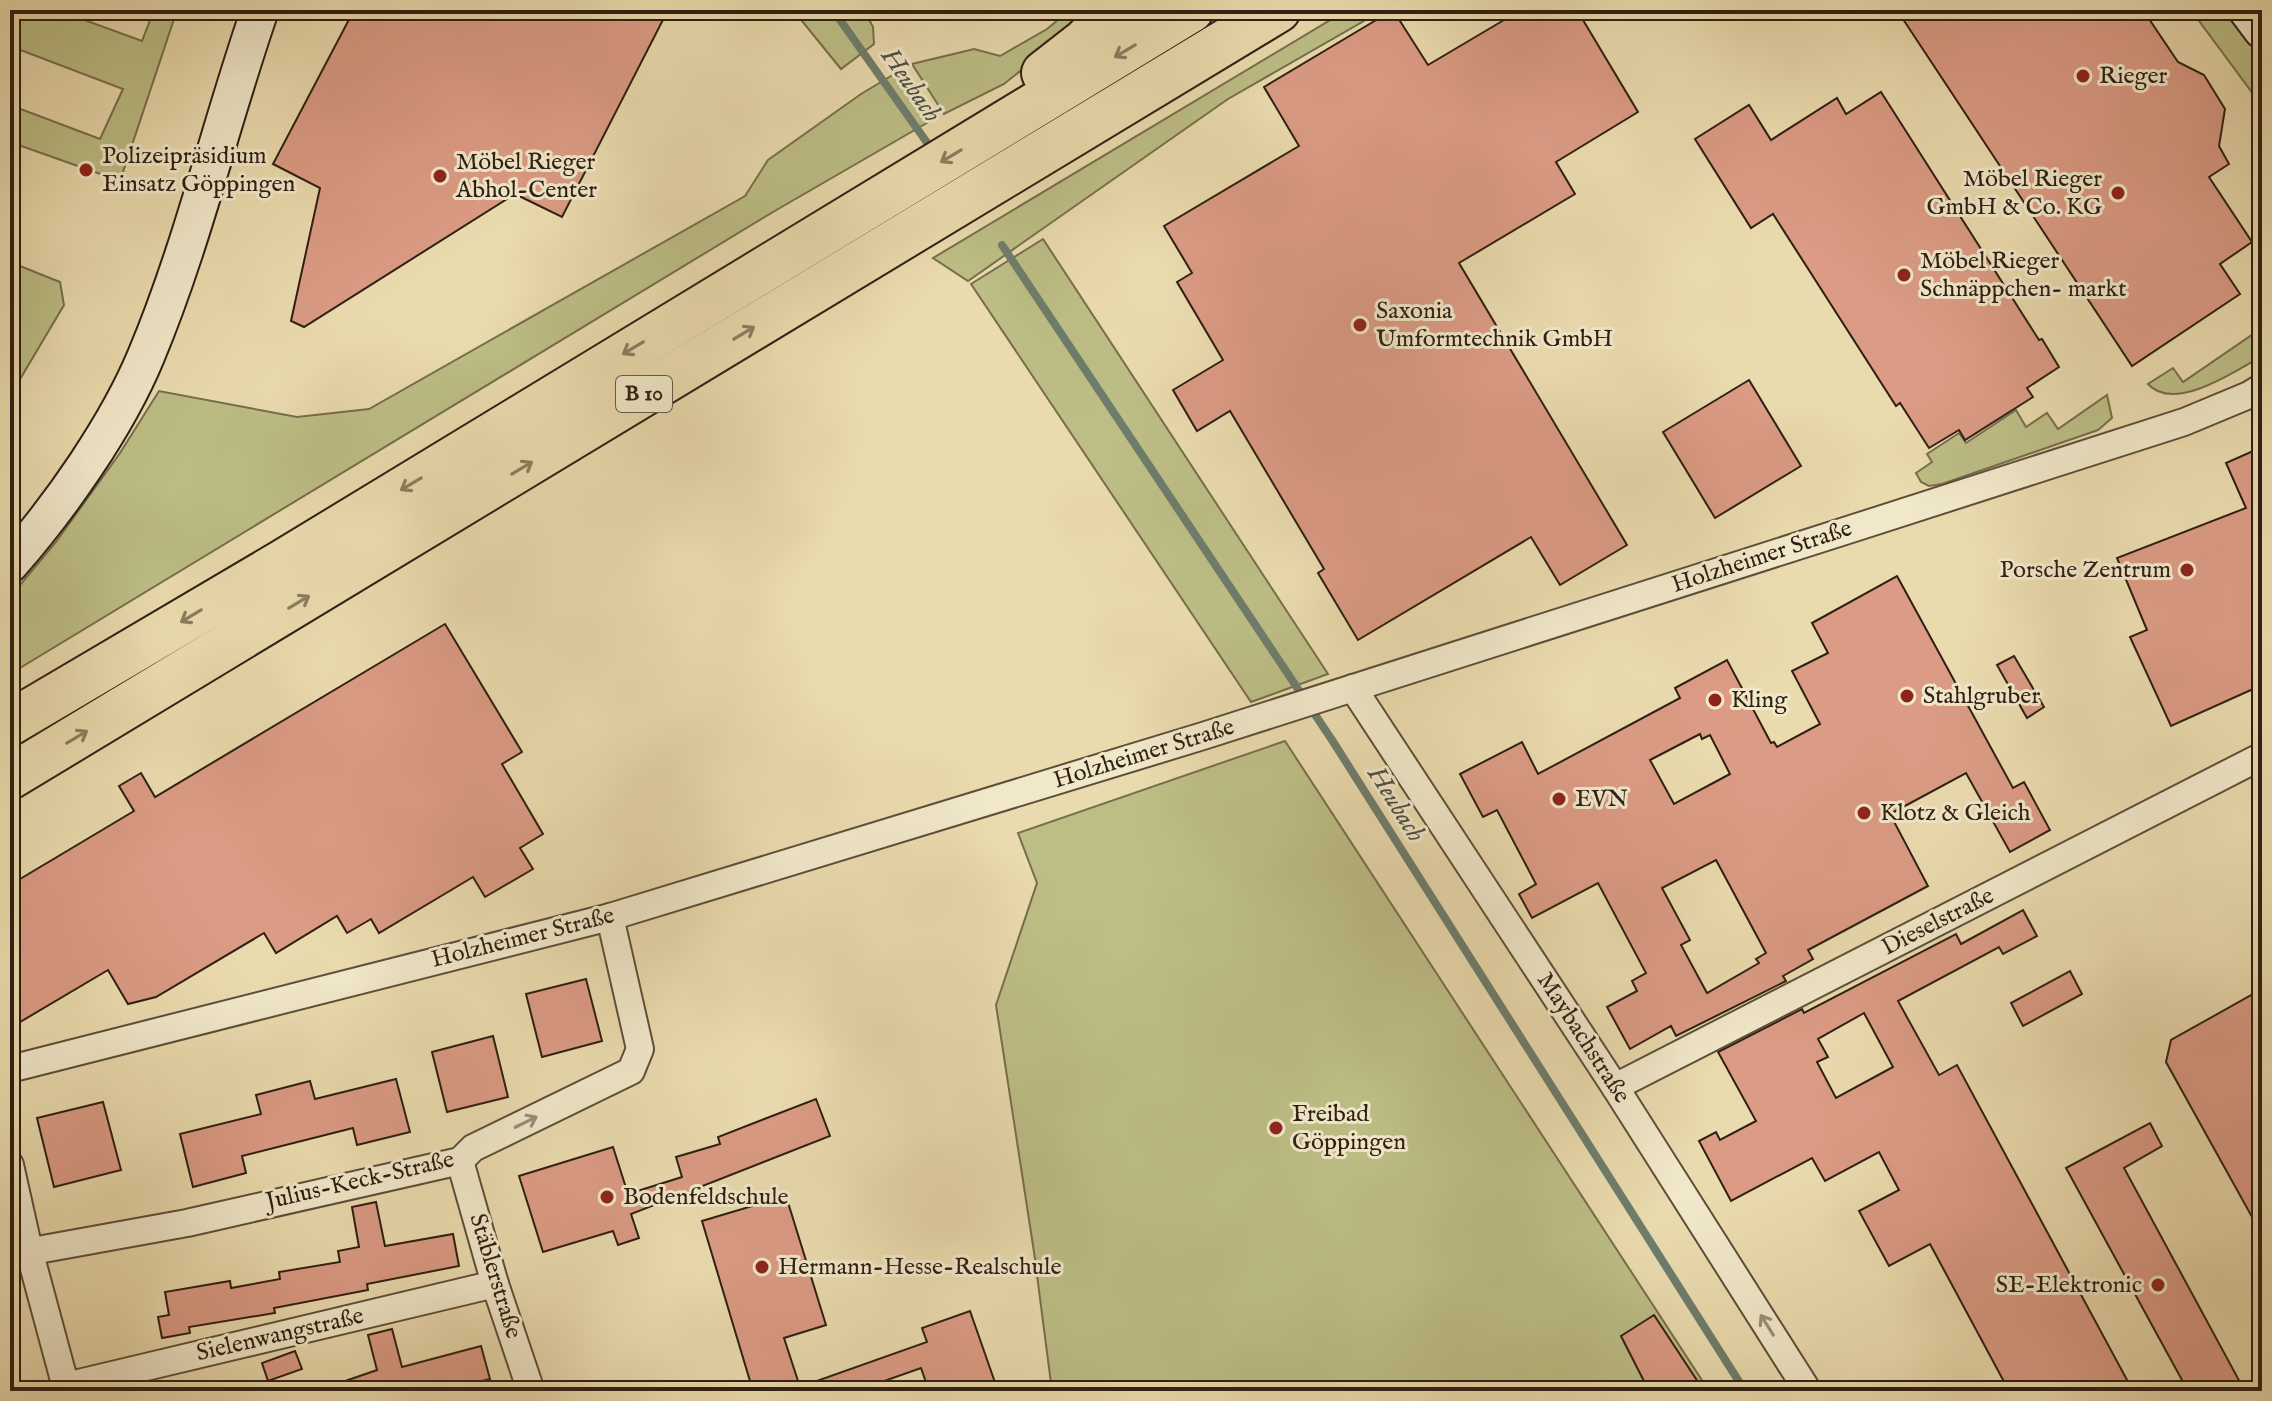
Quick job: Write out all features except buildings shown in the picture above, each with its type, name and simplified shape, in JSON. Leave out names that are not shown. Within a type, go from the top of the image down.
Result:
[{"type":"highway","name":"B 10","points":[[1018,116],[1046,71],[1085,41],[1115,10]]},
{"type":"highway","name":"B 10","points":[[10,723],[283,562],[1191,10]]},
{"type":"highway","name":"B 10","points":[[10,777],[1278,10]]},
{"type":"main road","points":[[10,564],[104,436],[145,358],[193,231],[260,10]]},
{"type":"main road","points":[[2247,10],[2262,30]]},
{"type":"street","name":"Holzheimer Straße","points":[[10,1069],[610,917],[1281,711],[2184,422],[2262,387]]},
{"type":"street","name":"Maybachstraße","points":[[1344,691],[1615,1087],[1808,1391]]},
{"type":"street","name":"Dieselstraße","points":[[1615,1087],[2262,756]]},
{"type":"street","name":"Julius-Keck-Straße","points":[[20,1253],[187,1223],[460,1161],[473,1148],[631,1071],[640,1049],[610,917]]},
{"type":"street","name":"Stäblerstraße","points":[[460,1161],[495,1284],[531,1391]]},
{"type":"street","points":[[10,1165],[20,1253],[66,1389]]},
{"type":"street","name":"Sielenwangstraße","points":[[66,1389],[495,1284]]},
{"type":"green space","points":[[10,10],[57,10],[142,41],[154,10],[177,10],[120,181],[10,142],[10,105],[100,139],[123,89],[10,46]]},
{"type":"green space","points":[[793,10],[864,10],[873,27],[874,44],[841,69]]},
{"type":"green space","points":[[1070,10],[1096,10],[1004,84],[944,114],[912,64],[974,49],[1000,56],[1047,29]]},
{"type":"green space","points":[[1347,10],[1383,10],[1228,99],[968,281],[933,258]]},
{"type":"green space","points":[[2191,10],[2231,10],[2262,53],[2262,106]]},
{"type":"green space","points":[[901,70],[932,120],[773,212],[10,674],[10,597],[56,542],[120,453],[159,391],[297,417],[369,409],[745,196],[768,160],[861,94]]},
{"type":"green space","points":[[1043,239],[1328,674],[1251,702],[971,284]]},
{"type":"green space","points":[[10,262],[60,282],[64,305],[10,396]]},
{"type":"green space","points":[[2262,328],[2262,356],[2221,379],[2189,392],[2173,394],[2159,392],[2148,384],[2173,368],[2183,382]]},
{"type":"green space","points":[[2107,395],[2112,418],[2098,430],[1942,484],[1929,486],[1921,482],[1916,473],[1932,462],[1927,454],[1959,433],[1966,443],[2016,410],[2026,427],[2047,413],[2058,429]]},
{"type":"green space","name":"Freibad Göppingen","points":[[1285,741],[1709,1391],[1052,1391],[996,1005],[1037,883],[1018,833]]},
{"type":"waterway","name":"Heubach","points":[[833,10],[928,144]]},
{"type":"waterway","name":"Heubach","points":[[1002,245],[1332,740],[1745,1391]]},
{"type":"place","name":"Rieger","points":[[2083,76]]},
{"type":"place","name":"Polizeipräsidium Einsatz Göppingen","points":[[86,170]]},
{"type":"place","name":"Möbel Rieger Abhol-Center","points":[[440,176]]},
{"type":"place","name":"Möbel Rieger GmbH & Co. KG","points":[[2118,193]]},
{"type":"place","name":"Möbel Rieger Schnäppchen- markt","points":[[1904,275]]},
{"type":"place","name":"Saxonia Umformtechnik GmbH","points":[[1360,325]]},
{"type":"place","name":"Porsche Zentrum","points":[[2187,570]]},
{"type":"place","name":"Stahlgruber","points":[[1907,696]]},
{"type":"place","name":"Kling","points":[[1715,700]]},
{"type":"place","name":"EVN","points":[[1559,799]]},
{"type":"place","name":"Klotz & Gleich","points":[[1864,813]]},
{"type":"place","name":"Freibad Göppingen","points":[[1276,1128]]},
{"type":"place","name":"Bodenfeldschule","points":[[607,1197]]},
{"type":"place","name":"Hermann-Hesse-Realschule","points":[[762,1267]]},
{"type":"place","name":"SE-Elektronic","points":[[2158,1285]]}]
